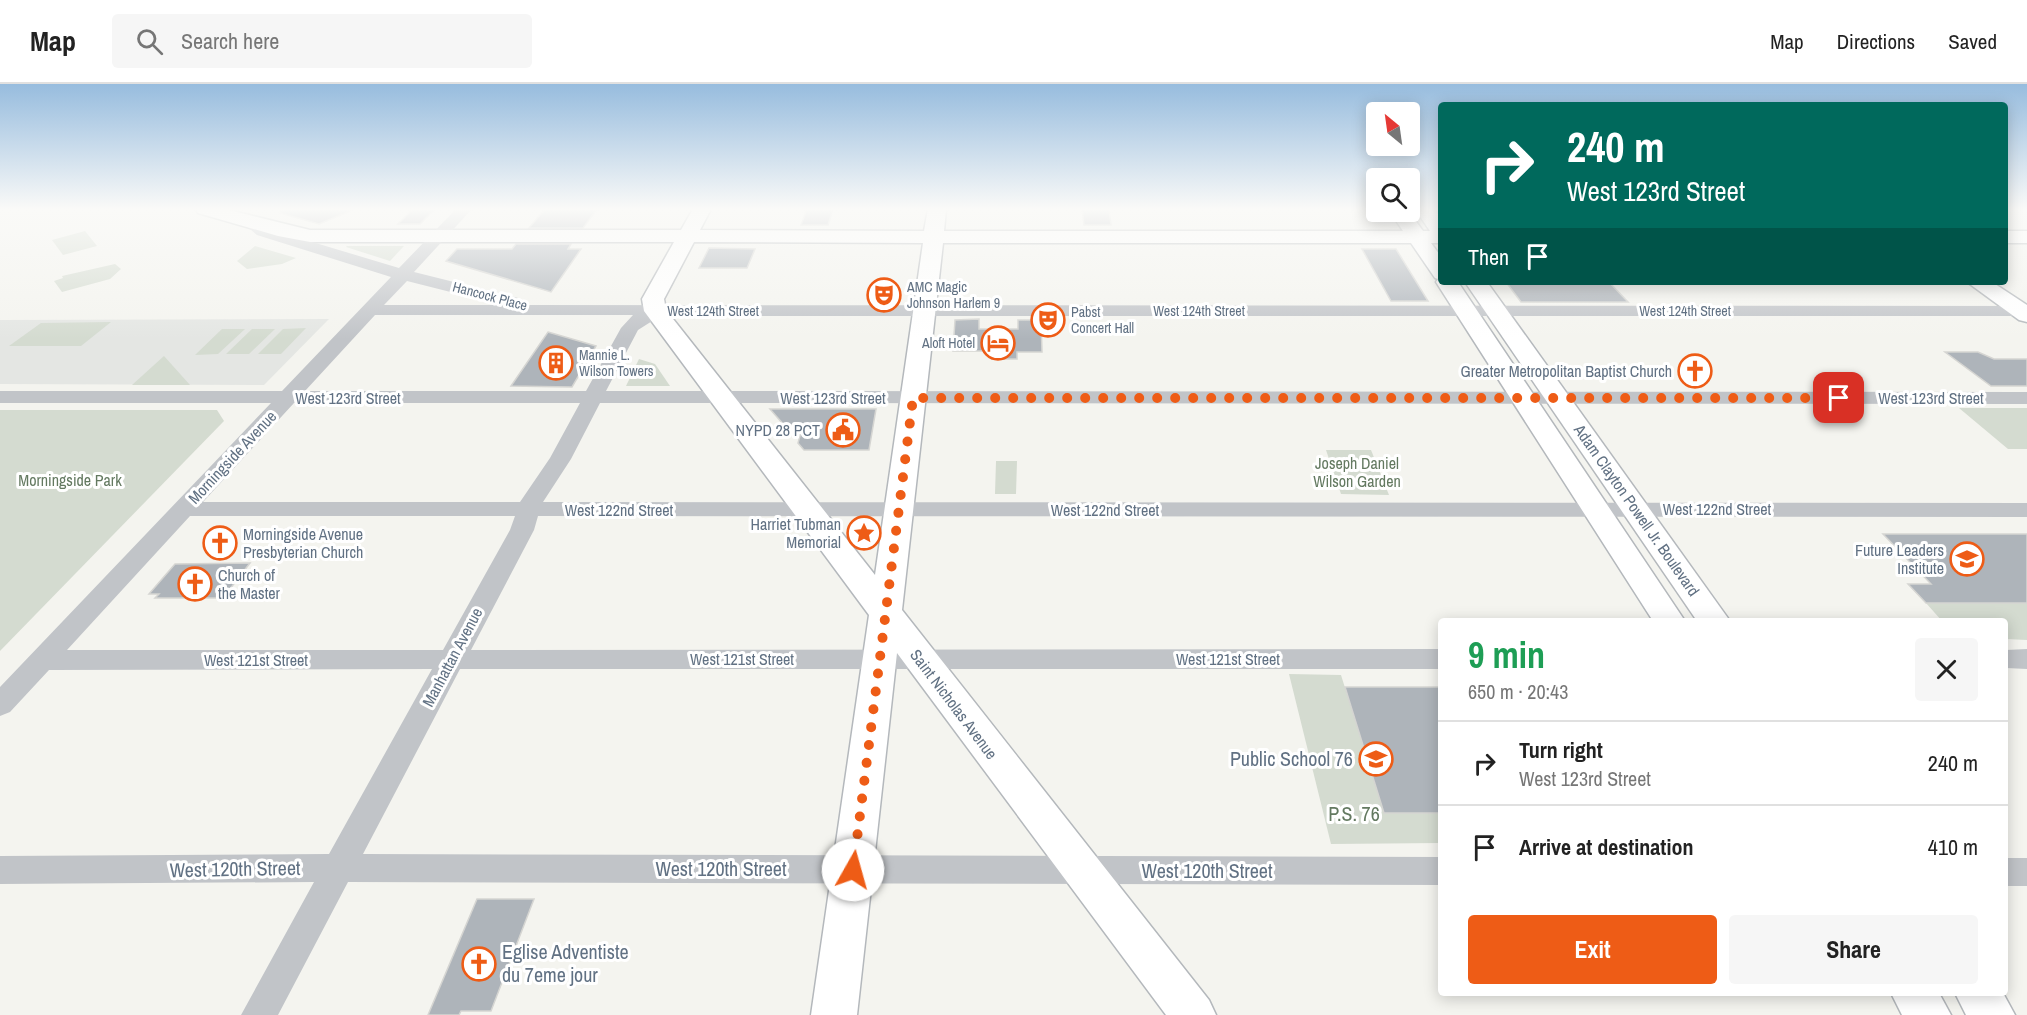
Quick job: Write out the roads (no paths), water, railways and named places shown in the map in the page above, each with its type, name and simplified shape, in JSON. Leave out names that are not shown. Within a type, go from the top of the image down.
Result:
[{"type":"main road","points":[[655,311],[653,299],[679,252]]},
{"type":"main road","points":[[834,1015],[900,510],[931,252]]},
{"type":"main road","points":[[1427,252],[1438,268]]},
{"type":"main road","points":[[2008,284],[2025,308]]},
{"type":"main road","name":"Adam Clayton Powell Jr. Boulevard","points":[[1449,285],[1667,618]]},
{"type":"main road","name":"Adam Clayton Powell Jr. Boulevard","points":[[1478,285],[1712,618]]},
{"type":"main road","points":[[1983,285],[2025,308]]},
{"type":"main road","name":"Saint Nicholas Avenue","points":[[655,311],[1193,1015]]},
{"type":"main road","points":[[1915,996],[1928,1015]]},
{"type":"main road","points":[[1979,996],[1992,1015]]},
{"type":"street","name":"Hancock Place","points":[[329,252],[542,310]]},
{"type":"street","name":"Morningside Avenue","points":[[0,705],[425,252]]},
{"type":"street","name":"West 124th Street","points":[[370,310],[1496,311],[2025,308]]},
{"type":"street","name":"Manhattan Avenue","points":[[259,1015],[522,530],[533,497],[560,459],[632,325],[655,311]]},
{"type":"street","name":"West 123rd Street","points":[[0,397],[2027,398]]},
{"type":"street","name":"West 122nd Street","points":[[184,509],[2027,510]]},
{"type":"street","name":"West 121st Street","points":[[42,660],[1438,659]]},
{"type":"street","points":[[2008,659],[2027,659]]},
{"type":"street","name":"West 120th Street","points":[[0,870],[339,868],[1438,871]]},
{"type":"street","points":[[2008,872],[2027,872]]},
{"type":"place","name":"AMC Magic Johnson Harlem 9","points":[[884,295]]},
{"type":"place","name":"Pabst Concert Hall","points":[[1048,320]]},
{"type":"place","name":"Aloft Hotel","points":[[998,343]]},
{"type":"place","name":"Mannie L. Wilson Towers","points":[[556,363]]},
{"type":"place","name":"Greater Metropolitan Baptist Church","points":[[1695,371]]},
{"type":"place","name":"NYPD 28 PCT","points":[[843,430]]},
{"type":"place","name":"Harriet Tubman Memorial","points":[[864,533]]},
{"type":"place","name":"Morningside Avenue Presbyterian Church","points":[[220,543]]},
{"type":"place","name":"Future Leaders Institute","points":[[1967,559]]},
{"type":"place","name":"Church of the Master","points":[[195,584]]},
{"type":"place","name":"Public School 76","points":[[1376,759]]},
{"type":"place","name":"Eglise Adventiste du 7eme jour","points":[[479,964]]},
{"type":"park label","name":"Joseph Daniel Wilson Garden","points":[[1357,472]]},
{"type":"park label","name":"Morningside Park","points":[[70,480]]},
{"type":"park label","name":"P.S. 76","points":[[1354,814]]}]
